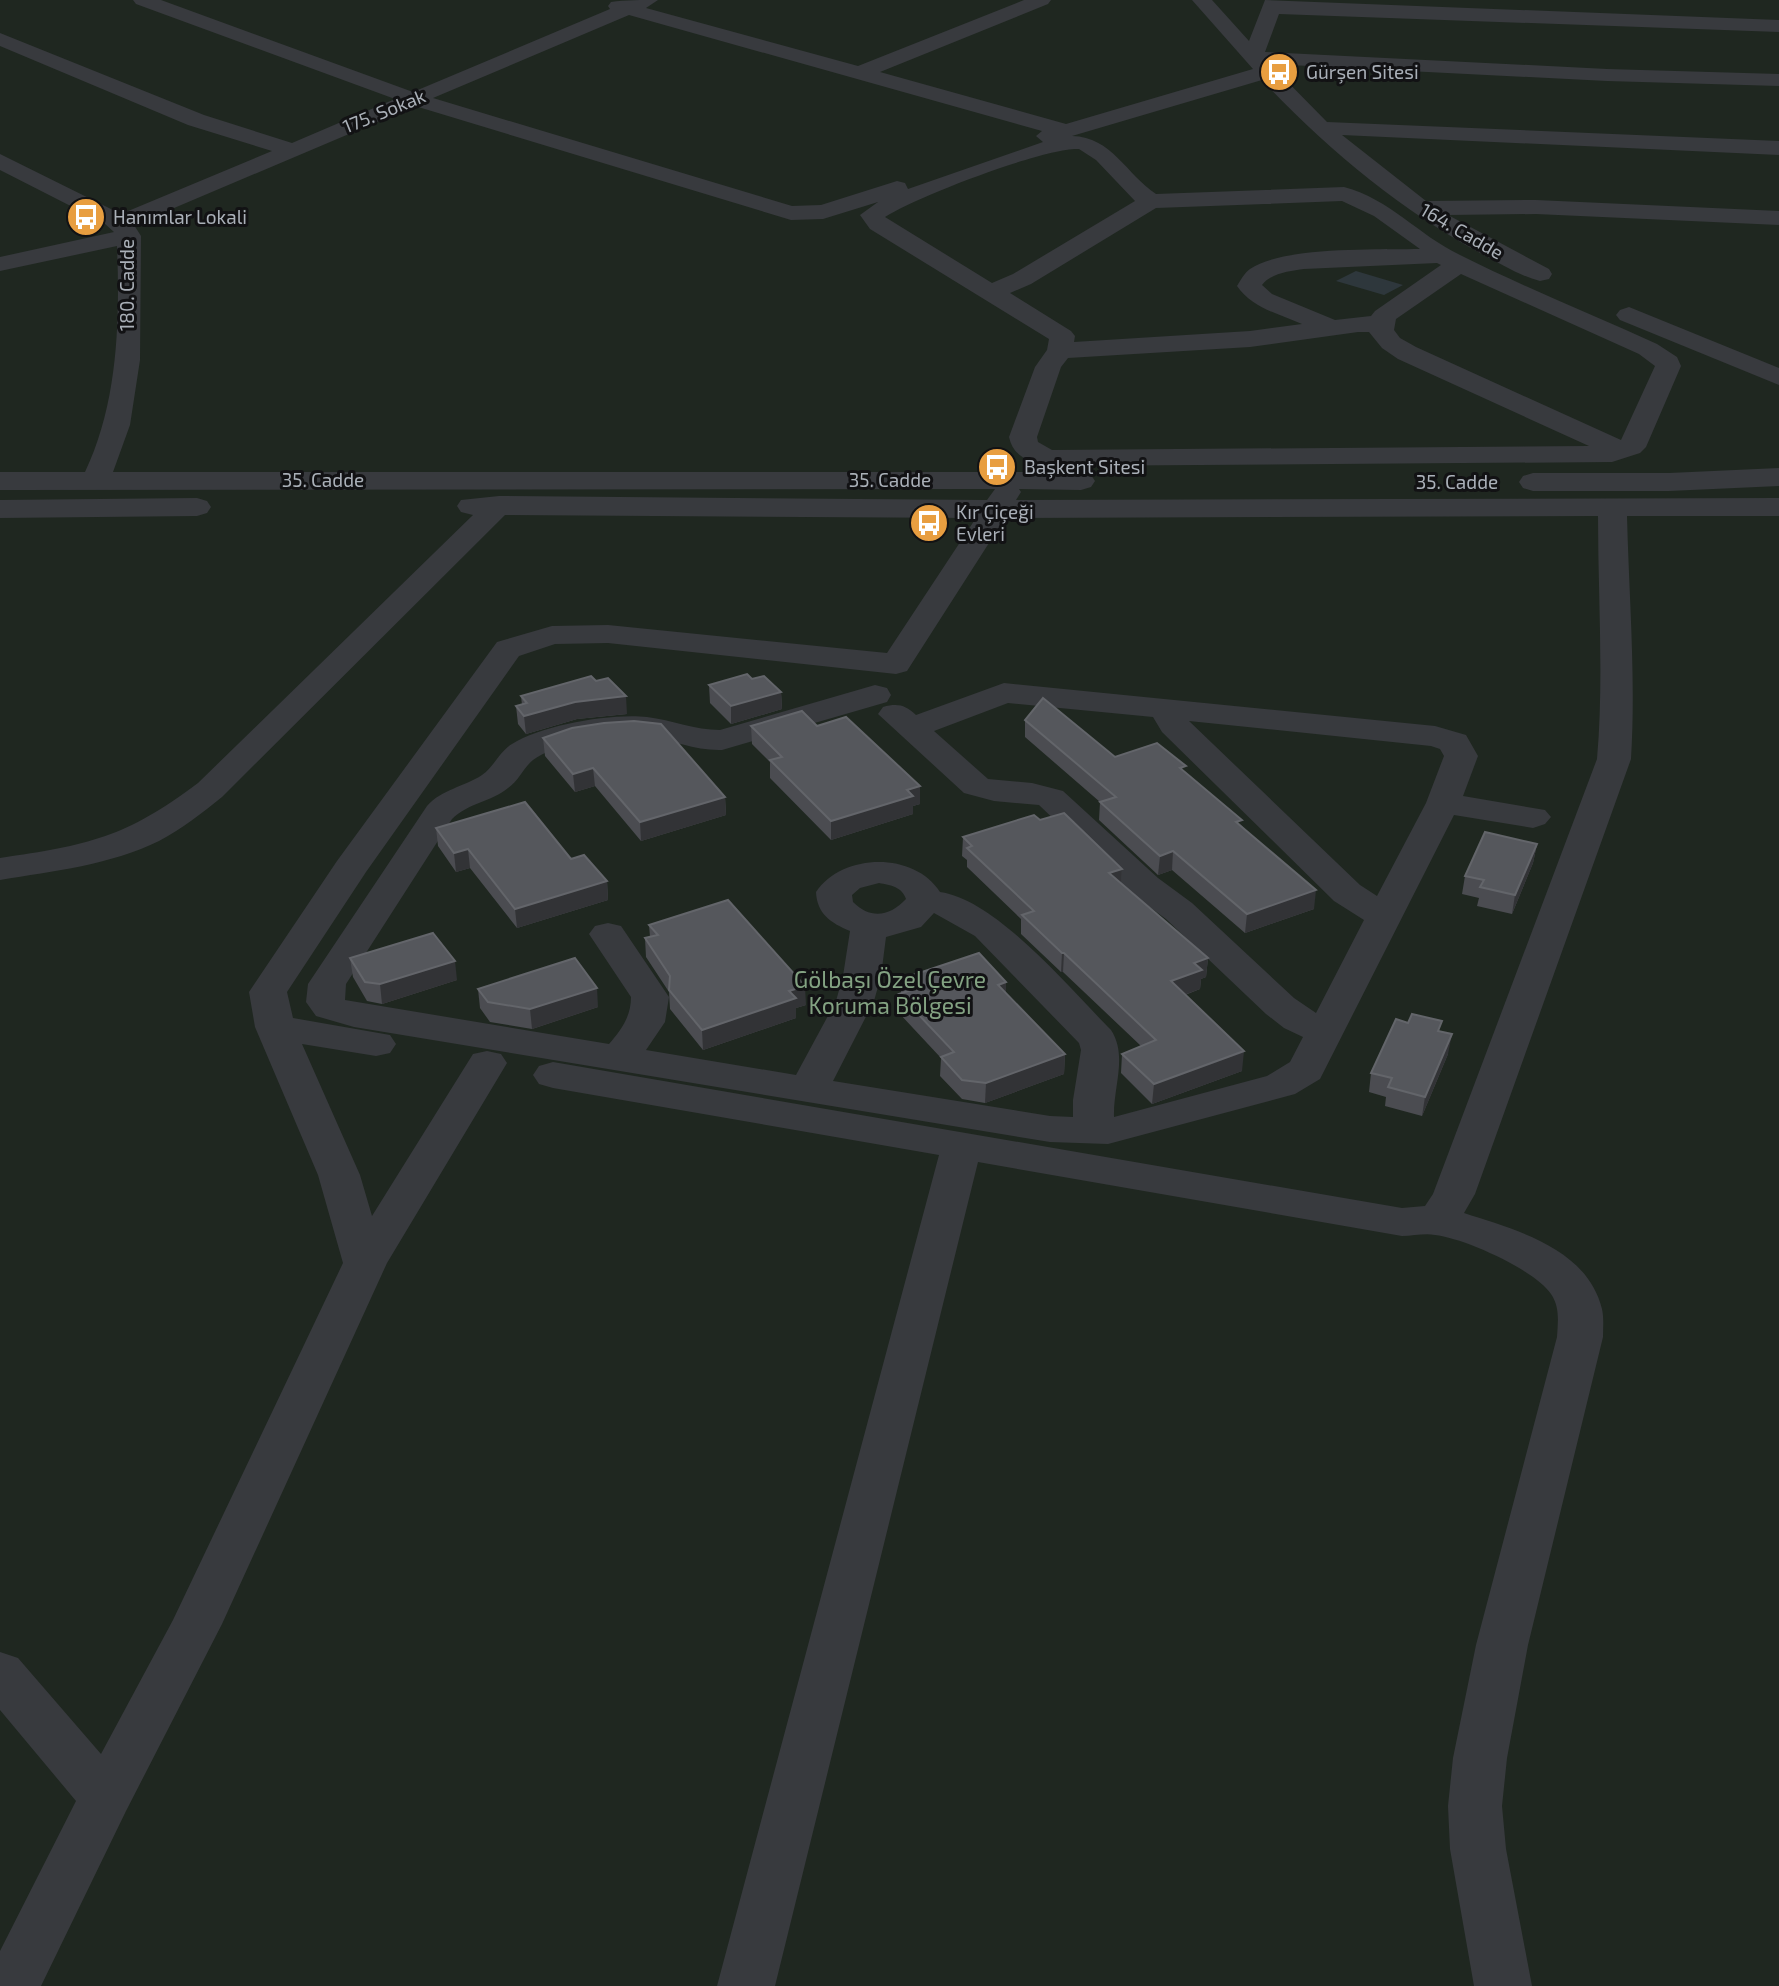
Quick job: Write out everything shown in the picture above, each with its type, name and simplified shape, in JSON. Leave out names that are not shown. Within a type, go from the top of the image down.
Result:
[{"type":"street","points":[[143,0],[414,99],[791,213],[805,214],[836,209],[1260,65],[1779,80]]},
{"type":"street","points":[[596,0],[1064,130]]},
{"type":"street","name":"175. Sokak","points":[[0,264],[124,229],[290,149],[648,0]]},
{"type":"street","points":[[860,73],[1041,0]]},
{"type":"street","name":"164. Cadde","points":[[1202,0],[1260,65],[1322,128],[1387,184],[1421,208],[1491,249],[1564,285]]},
{"type":"street","points":[[1260,65],[1274,4],[1779,26]]},
{"type":"street","points":[[0,39],[196,120],[290,149]]},
{"type":"street","points":[[1322,128],[1779,148]]},
{"type":"street","points":[[992,292],[1022,279],[1151,201],[1344,194],[1382,211],[1450,260],[1637,344],[1668,363],[1636,441],[1623,451],[1612,454],[1052,458],[1029,451],[1023,437],[1048,367],[1060,350],[1062,337],[878,225],[872,215],[884,206],[1062,143],[1089,145],[1151,201]]},
{"type":"street","name":"180. Cadde","points":[[0,161],[124,229],[130,302],[121,405],[116,430],[95,481]]},
{"type":"street","points":[[1421,208],[1524,206],[1779,218]]},
{"type":"street","points":[[1334,328],[1263,299],[1249,286],[1250,280],[1268,270],[1329,258],[1363,256],[1450,260],[1491,249]]},
{"type":"street","points":[[1450,260],[1384,316],[1381,324],[1384,337],[1407,353],[1623,451]]},
{"type":"street","points":[[1612,308],[1779,377]]},
{"type":"street","points":[[1060,350],[1095,351],[1250,339],[1381,324]]},
{"type":"street","name":"35. Cadde","points":[[0,509],[499,505],[1668,482],[1779,477]]},
{"type":"street","name":"35. Cadde","points":[[0,481],[1006,495],[1612,509],[1779,507]]},
{"type":"street","points":[[912,728],[1004,693],[1445,738],[1454,742],[1461,756],[1443,803],[1306,1070],[1281,1085],[1164,1119],[1108,1131],[1050,1129],[339,1012],[325,1002],[327,984],[447,803],[495,782],[517,756],[530,747],[593,731],[633,725],[651,727],[700,741],[722,740],[875,695],[1006,495]]},
{"type":"street","points":[[0,869],[86,855],[117,846],[175,817],[210,790],[499,505]]},
{"type":"street","points":[[1438,1220],[1454,1194],[1614,759],[1618,704],[1614,645],[1612,509]]},
{"type":"street","points":[[365,1263],[339,1175],[275,1027],[268,992],[508,649],[552,635],[608,634],[896,664]]},
{"type":"street","points":[[875,695],[976,786],[988,792],[1032,792],[1051,798],[1144,886],[1179,911],[1280,1006],[1298,1020],[1324,1032]]},
{"type":"street","points":[[1169,709],[1168,714],[1174,725],[1347,893],[1384,917]]},
{"type":"street","points":[[1443,803],[1533,817]]},
{"type":"street","points":[[878,872],[897,874],[913,881],[923,890],[925,901],[919,912],[906,920],[889,925],[869,925],[851,920],[838,912],[832,902],[834,890],[844,881],[860,874],[878,872]]},
{"type":"street","points":[[925,901],[947,904],[988,928],[1097,1039],[1101,1050],[1093,1100],[1094,1131]]},
{"type":"street","points":[[809,1089],[855,1001],[862,975],[869,925]]},
{"type":"street","points":[[608,934],[650,997],[652,1007],[647,1019],[619,1059]]},
{"type":"street","points":[[275,1027],[1402,1222],[1438,1220],[1515,1247],[1550,1265],[1570,1287],[1580,1309],[1580,1337],[1502,1645],[1480,1758],[1475,1806],[1478,1849],[1503,1986]]},
{"type":"street","points":[[12,1986],[106,1797],[197,1624],[365,1263],[487,1063]]},
{"type":"street","points":[[746,1986],[962,1145]]},
{"type":"street","points":[[0,1673],[106,1797]]},
{"type":"green space","name":"Gölbaşı Özel Çevre Koruma Bölgesi","points":[[0,0],[1779,0],[1779,1986],[0,1986]]},
{"type":"shaded area","points":[[1356,271],[1403,285],[1384,295],[1336,281]]},
{"type":"building","points":[[747,674],[752,679],[764,676],[781,692],[731,706],[709,685]]},
{"type":"building","points":[[591,676],[596,681],[608,678],[626,696],[575,702],[524,716],[516,706],[527,703],[521,696]]},
{"type":"building","points":[[1043,698],[1115,757],[1157,743],[1186,766],[1180,768],[1242,820],[1236,822],[1316,890],[1247,914],[1173,851],[1160,856],[1100,802],[1116,797],[1025,720]]},
{"type":"building","points":[[802,711],[817,726],[846,717],[920,786],[907,790],[913,796],[831,821],[770,760],[782,757],[751,726]]},
{"type":"building","points":[[634,721],[661,724],[725,797],[640,822],[593,768],[573,774],[543,738],[572,728]]},
{"type":"building","points":[[525,802],[571,859],[584,855],[607,881],[515,909],[468,849],[454,853],[436,828]]},
{"type":"building","points":[[1064,813],[1122,869],[1109,873],[1208,958],[1194,963],[1202,970],[1171,981],[1244,1051],[1154,1084],[1122,1054],[1156,1040],[1022,915],[1034,911],[967,848],[972,846],[963,837],[1034,815],[1040,820]]},
{"type":"building","points":[[1485,832],[1537,844],[1515,895],[1480,887],[1484,880],[1465,876]]},
{"type":"building","points":[[728,900],[805,986],[789,991],[796,998],[702,1030],[669,990],[670,976],[645,938],[658,935],[649,925]]},
{"type":"building","points":[[433,933],[455,961],[380,984],[365,982],[350,958]]},
{"type":"building","points":[[979,953],[1006,982],[998,985],[1065,1054],[986,1083],[962,1080],[941,1057],[954,1052],[899,994],[911,990],[901,979]]},
{"type":"building","points":[[575,958],[597,988],[530,1009],[488,1002],[478,989]]},
{"type":"building","points":[[1412,1014],[1442,1021],[1438,1031],[1452,1034],[1425,1097],[1388,1087],[1392,1078],[1371,1073],[1396,1019],[1408,1023]]},
{"type":"place","name":"Gürşen Sitesi","points":[[1279,72]]},
{"type":"place","name":"Hanımlar Lokali","points":[[86,217]]},
{"type":"place","name":"Başkent Sitesi","points":[[997,467]]},
{"type":"place","name":"Kır Çiçeği Evleri","points":[[929,523]]}]
